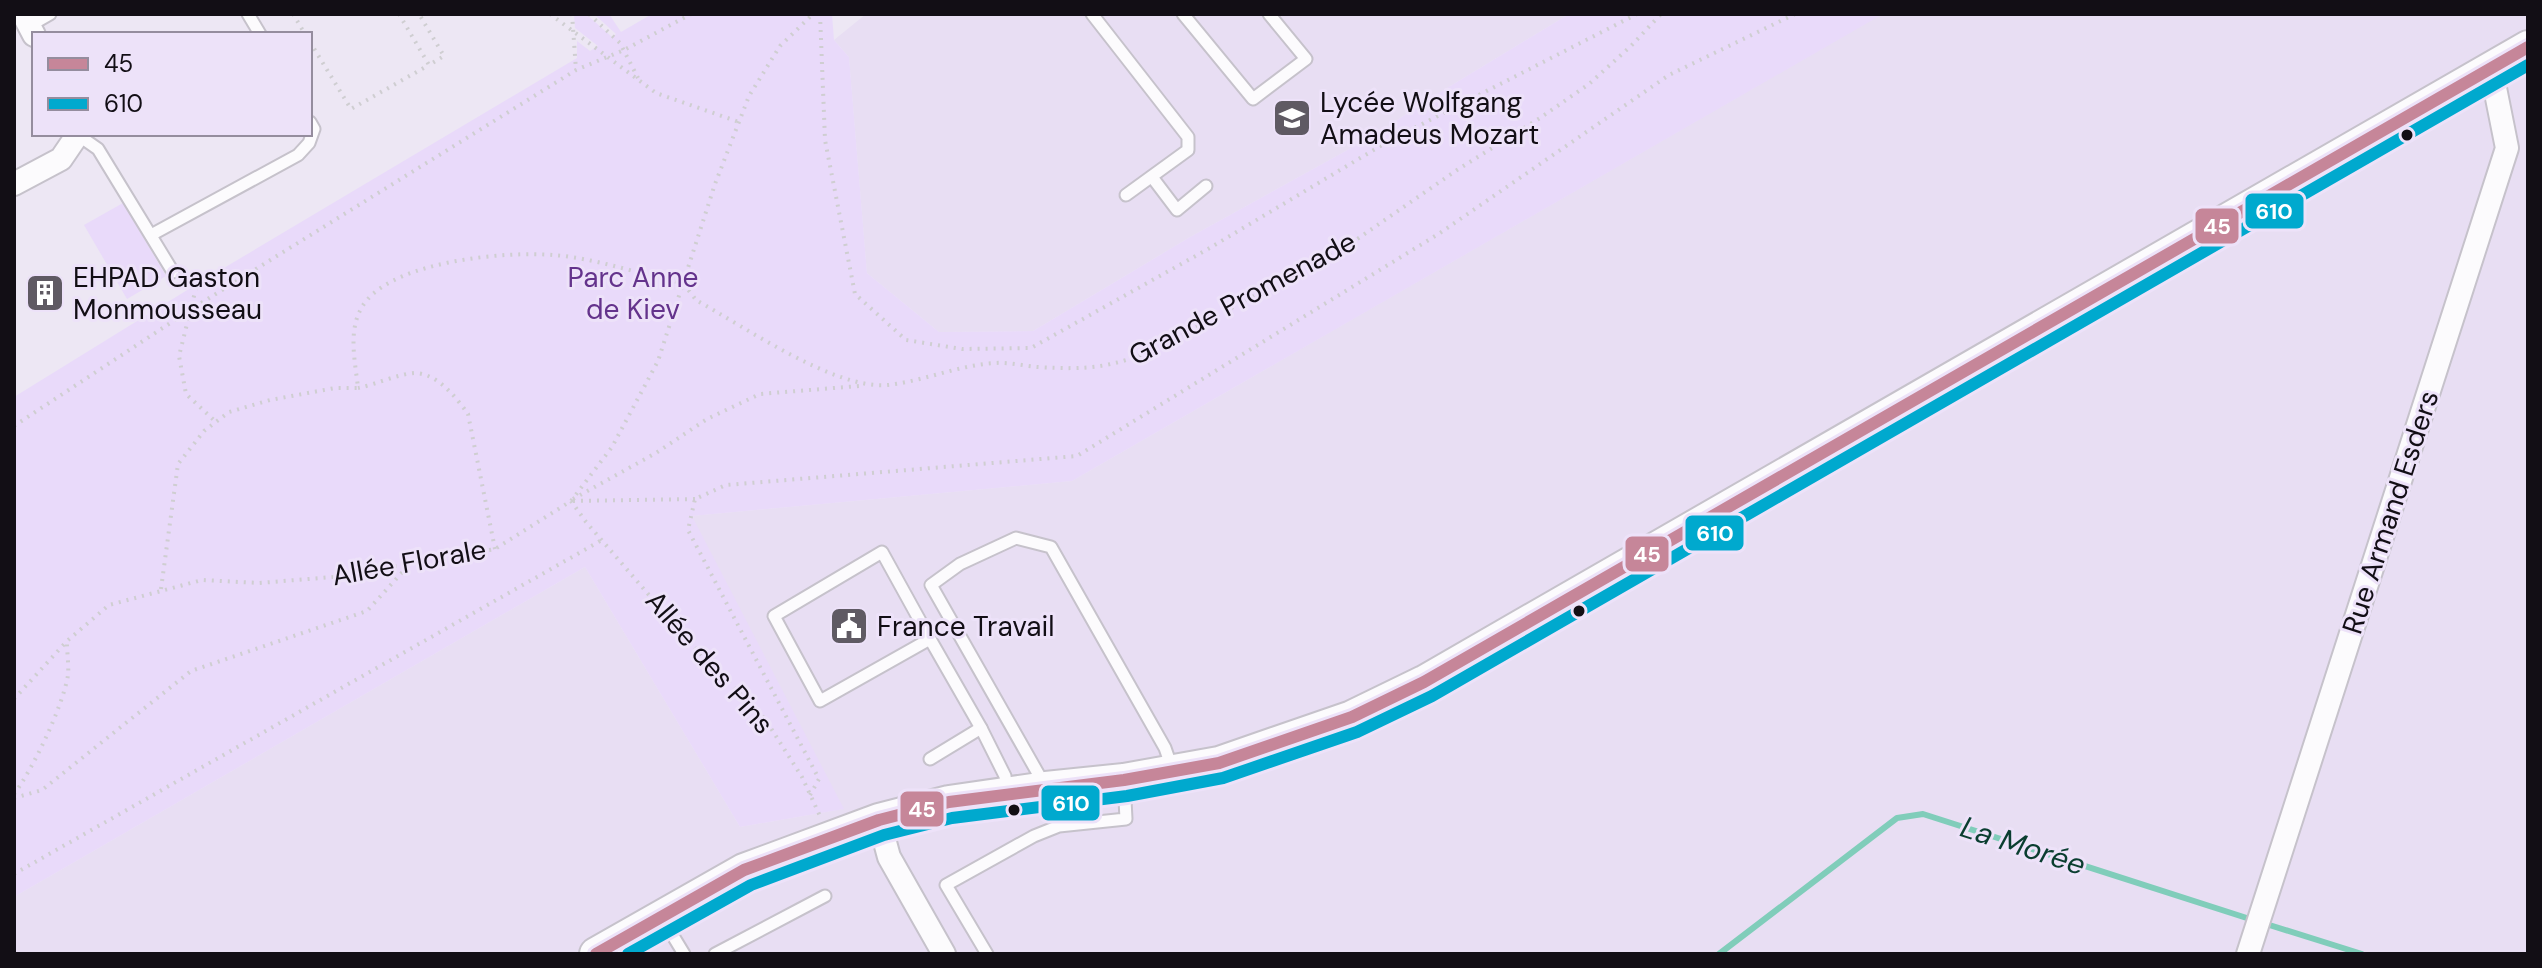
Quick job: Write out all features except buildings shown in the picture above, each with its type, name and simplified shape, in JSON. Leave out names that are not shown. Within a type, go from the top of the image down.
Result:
[{"type":"street","points":[[596,954],[744,870],[879,820],[949,802],[1173,773],[1219,763],[1352,717],[1424,682],[2528,47]]},
{"type":"street","name":"Rue Armand Esders","points":[[2251,944],[2507,148],[2491,68]]},
{"type":"street","points":[[14,184],[61,159],[77,136]]},
{"type":"street","points":[[879,820],[889,857],[944,954]]},
{"type":"lane","points":[[29,25],[50,14]]},
{"type":"lane","points":[[248,14],[259,32]]},
{"type":"lane","points":[[1092,14],[1188,137],[1188,150],[1126,195]]},
{"type":"lane","points":[[1183,14],[1253,99],[1306,59],[1269,14]]},
{"type":"lane","points":[[79,136],[98,149],[173,272]]},
{"type":"lane","points":[[151,235],[298,155],[312,136]]},
{"type":"lane","points":[[1152,177],[1177,210],[1206,186]]},
{"type":"lane","points":[[1046,788],[931,585],[960,564],[1016,538],[1051,547],[1165,748],[1173,773]]},
{"type":"lane","points":[[930,639],[820,701],[774,616],[882,552],[981,728],[1005,776],[1007,793]]},
{"type":"lane","points":[[930,759],[981,728]]},
{"type":"lane","points":[[987,954],[946,885],[1034,836],[1059,826],[1126,819],[1124,780]]},
{"type":"lane","points":[[715,954],[825,896]]},
{"type":"lane","points":[[661,917],[684,954]]},
{"type":"path","points":[[294,14],[304,32]]},
{"type":"path","points":[[399,14],[429,65]]},
{"type":"path","points":[[312,45],[351,109],[444,56],[419,14]]},
{"type":"path","points":[[550,14],[656,93],[739,122]]},
{"type":"path","points":[[572,14],[576,70]]},
{"type":"path","points":[[589,14],[620,43],[640,81]]},
{"type":"path","points":[[14,426],[190,310],[576,70],[624,50],[691,14]]},
{"type":"path","name":"Allée Florale","points":[[14,699],[67,641],[109,605],[202,580],[259,583],[333,577],[495,549],[571,501],[612,447],[658,361],[715,184],[749,96],[780,46],[813,14]]},
{"type":"path","name":"Grande Promenade","points":[[684,285],[696,300],[808,362],[844,380],[864,385],[889,385],[996,363],[1094,369],[1124,363],[1156,349],[1353,242],[1589,84],[1661,14]]},
{"type":"path","points":[[571,501],[695,499],[726,485],[1077,456],[1440,233],[1669,75],[1795,14]]},
{"type":"path","points":[[358,388],[353,338],[357,318],[367,300],[385,285],[420,269],[504,254],[555,255],[614,266],[684,285]]},
{"type":"path","points":[[197,284],[179,356],[186,394],[216,422]]},
{"type":"path","points":[[161,589],[178,464],[204,431],[229,412],[270,400],[335,388],[358,388],[415,373],[433,379],[455,396],[468,414],[495,549]]},
{"type":"path","points":[[571,501],[656,453],[707,419],[760,394],[864,385]]},
{"type":"path","points":[[695,499],[688,530],[819,779],[810,795]]},
{"type":"path","name":"Allée des Pins","points":[[571,501],[693,646],[765,719],[802,777],[829,837]]},
{"type":"path","points":[[14,874],[602,540]]},
{"type":"path","points":[[14,796],[42,790],[191,671],[367,611],[409,564]]},
{"type":"path","points":[[14,796],[36,757],[68,675],[67,641]]},
{"type":"shaded area","points":[[866,14],[1569,14],[1380,132],[1190,237],[1033,331],[939,332],[867,273],[849,57],[834,40]]},
{"type":"shaded area","points":[[1882,14],[2528,14],[2528,954],[14,954],[14,897],[585,567],[740,827],[843,809],[691,516],[1072,481]]},
{"type":"green space","name":"Parc Anne de Kiev","points":[[574,14],[586,14],[612,37],[616,34],[594,14],[609,14],[621,32],[652,14],[832,14],[834,40],[849,57],[867,273],[939,332],[1033,331],[1190,237],[1380,132],[1569,14],[1883,14],[1072,481],[692,516],[844,809],[740,827],[585,567],[14,897],[14,397],[197,284],[577,58],[577,41],[590,51],[598,46],[575,28]]},
{"type":"green space","points":[[123,203],[166,276],[127,299],[84,225]]},
{"type":"waterway","name":"La Morée","points":[[1719,954],[1897,818],[1923,814],[2253,920]]},
{"type":"waterway","name":"La Morée","points":[[2263,923],[2362,954]]},
{"type":"transit line","name":"45","points":[[596,954],[744,870],[879,820],[949,802],[1124,780],[1219,763],[1352,717],[1424,682],[2528,47]]},
{"type":"transit line","name":"610","points":[[628,954],[751,885],[884,835],[952,818],[1127,796],[1223,778],[1357,732],[1432,696],[2528,65]]},
{"type":"place","name":"Lycée Wolfgang Amadeus Mozart","points":[[1292,118]]},
{"type":"place","name":"EHPAD Gaston Monmousseau","points":[[45,293]]},
{"type":"place","name":"France Travail","points":[[849,626]]}]
